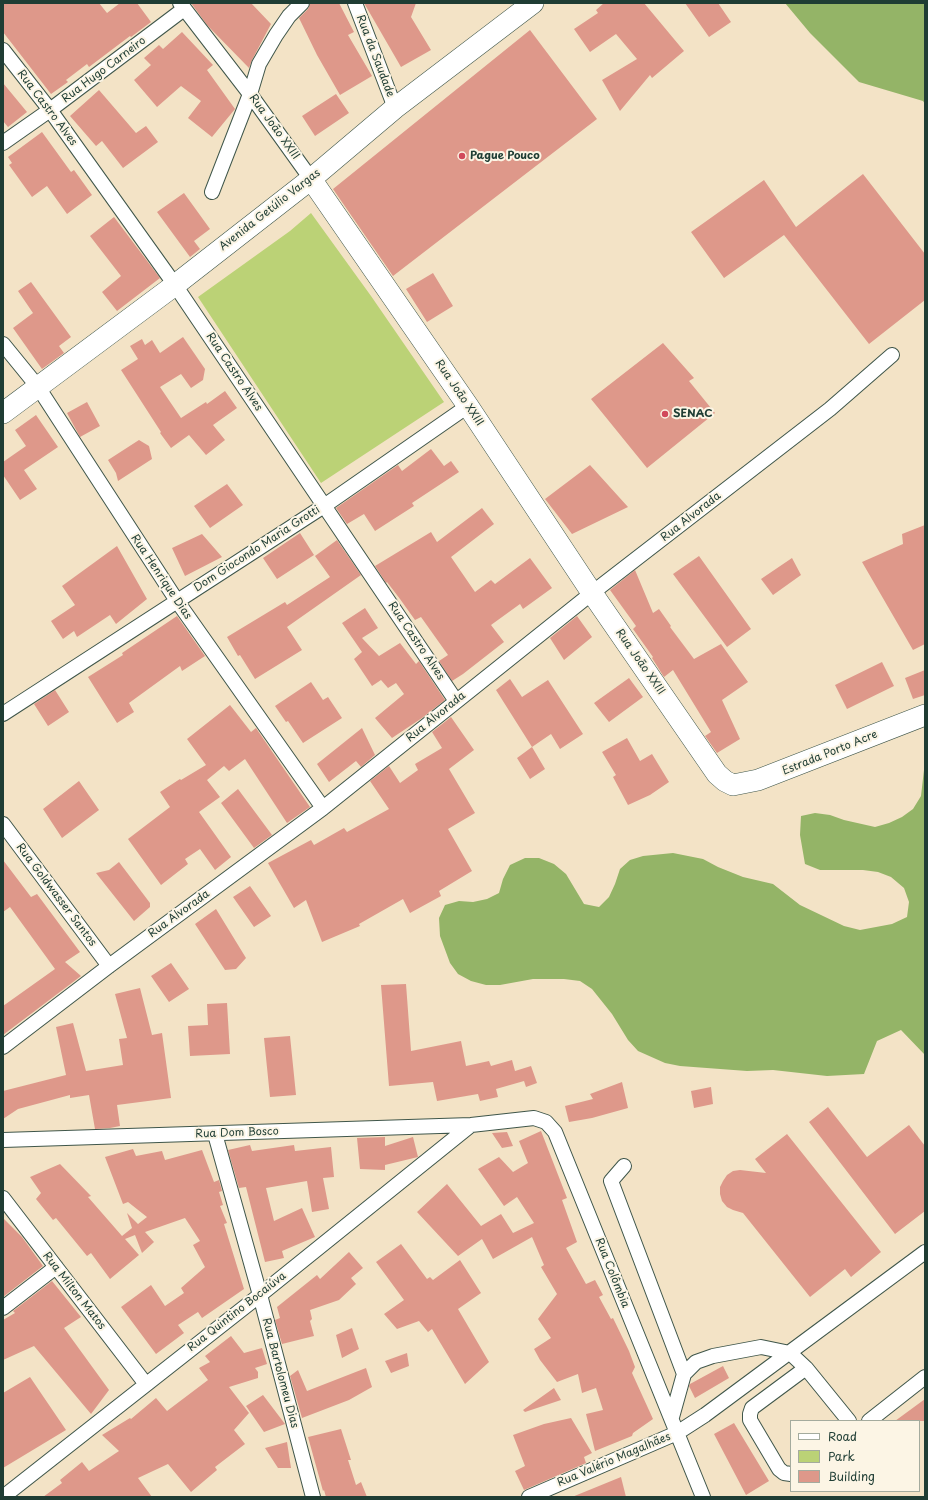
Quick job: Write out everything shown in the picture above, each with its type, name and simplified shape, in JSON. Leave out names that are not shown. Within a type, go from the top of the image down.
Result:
[{"type":"street","points":[[212,192],[250,94],[259,64],[289,16],[302,3]]},
{"type":"street","name":"Rua da Saudade","points":[[355,3],[395,108]]},
{"type":"street","name":"Avenida Getúlio Vargas","points":[[3,413],[175,285],[311,178],[395,108],[533,3]]},
{"type":"street","name":"Rua João XXIII","points":[[182,6],[250,94],[311,178],[468,406],[592,594],[717,774],[725,782],[733,785]]},
{"type":"street","name":"Rua Hugo Carneiro","points":[[3,143],[50,110],[182,6]]},
{"type":"street","name":"Rua Castro Alves","points":[[3,50],[50,110],[175,285],[456,701]]},
{"type":"street","name":"Rua Henrique Dias","points":[[3,344],[38,387],[177,601],[323,808]]},
{"type":"street","name":"Rua Alvorada","points":[[3,1047],[109,966],[323,808],[456,701],[830,409],[892,355]]},
{"type":"street","name":"Dom Giocondo Maria Grotti","points":[[3,714],[324,506],[468,406]]},
{"type":"street","name":"Estrada Porto Acre","points":[[733,785],[766,778],[925,715]]},
{"type":"street","name":"Rua Goldwasser Santos","points":[[3,824],[109,966]]},
{"type":"street","name":"Rua Colômbia","points":[[470,1125],[534,1118],[546,1122],[555,1132],[672,1417],[703,1497]]},
{"type":"street","name":"Rua Dom Bosco","points":[[3,1140],[470,1125]]},
{"type":"street","name":"Rua Quintino Bocaiúva","points":[[3,1497],[145,1383],[260,1295],[470,1125]]},
{"type":"street","name":"Rua Bartolomeu Dias","points":[[214,1134],[260,1295],[313,1497]]},
{"type":"street","points":[[624,1166],[611,1181],[684,1374]]},
{"type":"street","name":"Rua Milton Matos","points":[[3,1198],[145,1383]]},
{"type":"street","name":"Rua Valério Magalhães","points":[[529,1497],[677,1433],[705,1415],[790,1353],[925,1252]]},
{"type":"street","points":[[3,1308],[56,1267]]},
{"type":"street","points":[[672,1417],[684,1374],[696,1362],[720,1355],[761,1347],[790,1353],[806,1368],[848,1420]]},
{"type":"street","points":[[790,1474],[779,1470],[750,1420],[750,1414],[752,1408],[806,1368]]},
{"type":"street","points":[[870,1420],[925,1377]]},
{"type":"green space","points":[[785,3],[925,3],[925,104],[923,101],[859,82],[810,33]]},
{"type":"green space","points":[[311,213],[371,296],[444,402],[321,483],[198,297],[290,231]]},
{"type":"green space","points":[[925,761],[925,1055],[901,1030],[877,1041],[864,1074],[827,1076],[773,1070],[747,1071],[680,1066],[665,1063],[638,1051],[628,1040],[612,1014],[592,989],[580,981],[564,979],[533,979],[500,985],[486,985],[471,981],[458,974],[450,963],[440,936],[439,918],[445,905],[459,901],[473,902],[487,899],[499,893],[503,879],[510,865],[525,858],[539,858],[554,864],[566,874],[584,904],[599,907],[609,897],[620,869],[630,860],[643,856],[673,853],[703,859],[743,877],[773,884],[800,905],[844,926],[860,930],[892,924],[907,917],[909,902],[904,888],[891,877],[878,872],[863,870],[820,870],[805,864],[800,835],[801,816],[815,813],[830,815],[844,820],[875,827],[889,823],[902,817],[913,809],[921,796]]},
{"type":"building","points":[[3,3],[99,3],[107,13],[120,3],[137,3],[151,22],[89,67],[87,64],[66,80],[68,82],[51,94],[3,32]]},
{"type":"building","points":[[191,3],[251,3],[271,24],[249,68],[207,25]]},
{"type":"building","points":[[310,3],[339,3],[354,32],[348,35],[372,76],[340,95],[317,55],[299,18],[308,9]]},
{"type":"building","points":[[364,3],[416,3],[411,17],[431,50],[401,67]]},
{"type":"building","points":[[604,3],[644,3],[684,51],[652,78],[650,75],[620,111],[602,80],[637,59],[616,34],[590,52],[574,29],[598,13],[596,10]]},
{"type":"building","points":[[685,3],[718,3],[731,22],[709,37]]},
{"type":"building","name":"Pague Pouco","points":[[530,30],[597,119],[393,276],[333,189]]},
{"type":"building","points":[[182,32],[213,65],[207,70],[235,109],[212,137],[188,118],[201,101],[181,86],[157,107],[134,80],[151,65],[144,58],[159,45],[163,49]]},
{"type":"building","points":[[3,83],[27,112],[8,127],[3,121]]},
{"type":"building","points":[[99,90],[136,133],[146,126],[158,142],[123,168],[102,141],[96,146],[70,116]]},
{"type":"building","points":[[336,94],[349,113],[315,136],[302,116]]},
{"type":"building","points":[[42,132],[71,172],[74,170],[92,195],[67,214],[47,186],[32,197],[9,165],[12,163],[8,157]]},
{"type":"building","points":[[863,174],[925,254],[925,300],[869,344],[784,235],[724,278],[691,232],[764,180],[796,227]]},
{"type":"building","points":[[184,193],[210,229],[194,241],[200,249],[190,257],[157,212]]},
{"type":"building","points":[[114,217],[160,278],[117,311],[102,292],[121,276],[90,236]]},
{"type":"building","points":[[433,273],[453,306],[427,322],[406,289]]},
{"type":"building","points":[[31,282],[71,337],[59,346],[64,353],[42,369],[13,328],[33,313],[18,291]]},
{"type":"building","points":[[183,337],[205,369],[203,380],[191,388],[181,374],[160,387],[181,418],[206,402],[207,404],[225,391],[237,408],[213,425],[225,440],[206,455],[189,435],[171,448],[121,370],[138,359],[130,346],[142,339],[145,345],[152,340],[160,353]]},
{"type":"building","points":[[663,343],[694,378],[689,381],[715,413],[647,468],[591,399]]},
{"type":"building","points":[[87,402],[100,426],[80,437],[67,413]]},
{"type":"building","points":[[36,415],[58,447],[24,470],[37,489],[20,500],[3,475],[3,462],[26,446],[15,430]]},
{"type":"building","points":[[139,440],[149,446],[152,459],[118,481],[116,473],[108,460]]},
{"type":"building","points":[[431,449],[444,466],[451,461],[459,472],[412,503],[414,506],[375,531],[364,514],[347,524],[336,508],[398,465],[402,471]]},
{"type":"building","points":[[590,465],[628,507],[572,534],[545,499]]},
{"type":"building","points":[[227,484],[243,505],[210,528],[194,506]]},
{"type":"building","points":[[482,508],[494,524],[451,557],[475,592],[491,580],[495,584],[530,558],[552,588],[523,609],[520,604],[491,625],[504,642],[452,681],[439,661],[448,655],[421,617],[415,620],[387,582],[386,583],[375,566],[431,532],[437,542]]},
{"type":"building","points":[[925,525],[925,644],[913,650],[862,562],[903,544],[902,534]]},
{"type":"building","points":[[300,533],[314,555],[277,579],[263,558]]},
{"type":"building","points":[[202,534],[222,557],[185,576],[172,548]]},
{"type":"building","points":[[337,540],[361,575],[287,627],[302,650],[255,679],[240,655],[238,656],[227,637],[285,602],[287,605],[330,577],[315,556]]},
{"type":"building","points":[[117,546],[147,599],[116,624],[110,615],[77,637],[74,631],[63,639],[51,621],[75,605],[62,586]]},
{"type":"building","points":[[699,556],[751,629],[727,647],[673,574]]},
{"type":"building","points":[[792,558],[801,575],[773,595],[761,579]]},
{"type":"building","points":[[635,570],[653,613],[659,609],[671,626],[670,627],[694,659],[721,644],[748,682],[722,700],[740,739],[717,753],[705,736],[711,732],[673,670],[664,677],[652,658],[653,657],[633,629],[636,626],[610,590]]},
{"type":"building","points":[[365,608],[378,628],[362,638],[379,656],[400,643],[416,664],[419,661],[445,700],[422,718],[392,738],[375,718],[404,694],[396,683],[388,688],[381,680],[372,686],[354,659],[362,652],[342,623]]},
{"type":"building","points":[[177,616],[205,656],[182,671],[180,666],[129,703],[134,712],[117,723],[88,677],[123,655],[122,653]]},
{"type":"building","points":[[577,616],[592,637],[564,660],[550,638]]},
{"type":"building","points":[[882,662],[894,686],[847,709],[835,685]]},
{"type":"building","points":[[925,670],[925,695],[913,699],[905,678]]},
{"type":"building","points":[[629,678],[643,697],[609,722],[594,703]]},
{"type":"building","points":[[510,679],[522,697],[548,680],[583,734],[560,749],[551,734],[532,747],[496,690]]},
{"type":"building","points":[[311,682],[323,700],[328,697],[342,718],[303,743],[288,721],[286,722],[275,706]]},
{"type":"building","points":[[55,690],[69,712],[48,726],[34,704]]},
{"type":"building","points":[[230,705],[251,732],[256,728],[310,807],[287,823],[245,759],[229,771],[224,766],[207,780],[220,797],[199,812],[231,857],[215,870],[200,849],[185,859],[188,864],[161,885],[128,839],[170,807],[160,792],[206,765],[187,739]]},
{"type":"building","points":[[451,717],[474,750],[449,769],[475,813],[448,829],[472,871],[439,891],[441,896],[410,913],[403,899],[359,924],[360,926],[322,942],[306,900],[294,908],[268,863],[311,840],[314,845],[344,828],[347,832],[389,809],[370,781],[389,766],[400,783],[418,770],[415,764],[442,748],[432,732]]},
{"type":"building","points":[[362,728],[375,755],[361,767],[356,761],[329,782],[317,764]]},
{"type":"building","points":[[627,738],[640,761],[652,754],[669,782],[650,795],[628,805],[613,777],[616,775],[602,752]]},
{"type":"building","points":[[532,747],[545,769],[530,779],[517,758]]},
{"type":"building","points":[[79,781],[99,810],[62,838],[43,809]]},
{"type":"building","points":[[238,789],[272,835],[254,848],[221,803]]},
{"type":"building","points":[[3,860],[31,897],[37,894],[80,952],[65,962],[81,976],[3,1035],[3,1006],[55,969],[10,907],[3,912]]},
{"type":"building","points":[[119,862],[150,903],[150,907],[134,921],[96,873],[109,870]]},
{"type":"building","points":[[250,886],[271,916],[254,927],[233,897]]},
{"type":"building","points":[[216,909],[246,958],[236,969],[225,970],[195,924]]},
{"type":"building","points":[[171,963],[189,989],[169,1002],[151,976]]},
{"type":"building","points":[[406,984],[411,1051],[461,1041],[466,1066],[489,1061],[491,1066],[512,1060],[515,1071],[531,1066],[537,1083],[526,1087],[524,1081],[496,1089],[498,1097],[480,1101],[478,1094],[437,1101],[433,1082],[389,1086],[381,985]]},
{"type":"building","points":[[140,988],[152,1035],[162,1033],[171,1098],[117,1105],[120,1126],[110,1128],[95,1129],[89,1095],[70,1098],[70,1095],[18,1109],[3,1119],[3,1091],[66,1075],[56,1027],[73,1023],[86,1071],[123,1065],[119,1039],[127,1038],[115,994]]},
{"type":"building","points":[[227,1003],[230,1054],[190,1056],[188,1026],[208,1025],[207,1004]]},
{"type":"building","points":[[290,1036],[296,1095],[270,1097],[264,1038]]},
{"type":"building","points":[[622,1082],[628,1108],[592,1118],[569,1122],[565,1106],[593,1099],[590,1094]]},
{"type":"building","points":[[711,1087],[713,1104],[694,1108],[691,1091]]},
{"type":"building","points":[[828,1107],[867,1157],[909,1125],[925,1146],[925,1211],[895,1234],[809,1122]]},
{"type":"building","points":[[541,1131],[567,1198],[562,1200],[577,1242],[566,1248],[586,1284],[595,1280],[603,1295],[599,1297],[611,1319],[613,1318],[629,1351],[635,1367],[632,1373],[653,1419],[633,1433],[632,1436],[595,1451],[586,1414],[603,1410],[596,1388],[582,1393],[578,1374],[557,1382],[540,1360],[534,1349],[551,1338],[538,1319],[557,1294],[541,1267],[544,1265],[532,1237],[493,1259],[482,1239],[458,1256],[417,1212],[447,1184],[481,1226],[501,1214],[513,1233],[534,1223],[517,1197],[504,1206],[478,1169],[499,1157],[513,1172],[528,1163],[519,1141]]},
{"type":"building","points":[[507,1132],[513,1146],[502,1148],[492,1133]]},
{"type":"building","points":[[787,1134],[881,1252],[851,1277],[845,1269],[810,1297],[743,1213],[727,1207],[722,1201],[720,1194],[720,1187],[723,1181],[727,1175],[733,1171],[740,1170],[766,1173],[755,1159]]},
{"type":"building","points":[[385,1137],[385,1146],[413,1137],[418,1157],[385,1165],[385,1170],[360,1169],[357,1138]]},
{"type":"building","points":[[250,1145],[252,1151],[294,1145],[295,1151],[331,1147],[334,1177],[323,1178],[329,1209],[312,1212],[307,1181],[266,1188],[274,1221],[302,1208],[315,1237],[282,1251],[284,1258],[265,1262],[246,1187],[239,1188],[228,1150]]},
{"type":"building","points":[[133,1149],[136,1156],[162,1151],[165,1160],[202,1150],[214,1182],[219,1180],[222,1191],[219,1192],[223,1205],[220,1206],[227,1223],[224,1224],[244,1289],[202,1318],[198,1312],[178,1325],[184,1333],[156,1354],[121,1307],[151,1285],[165,1306],[184,1293],[181,1288],[205,1267],[193,1245],[200,1241],[185,1218],[145,1232],[154,1242],[142,1253],[135,1235],[125,1239],[139,1255],[110,1279],[91,1253],[87,1256],[56,1218],[53,1220],[36,1199],[41,1193],[30,1177],[60,1164],[91,1196],[88,1197],[122,1236],[132,1228],[127,1213],[138,1224],[147,1217],[128,1202],[123,1204],[105,1157]]},
{"type":"building","points":[[3,1218],[22,1237],[43,1266],[3,1297]]},
{"type":"building","points":[[401,1244],[427,1279],[430,1277],[433,1280],[460,1260],[481,1293],[458,1309],[489,1362],[465,1384],[432,1329],[428,1332],[419,1321],[397,1329],[384,1314],[404,1300],[376,1262]]},
{"type":"building","points":[[349,1252],[363,1268],[351,1278],[356,1284],[339,1300],[310,1310],[312,1319],[310,1321],[314,1336],[282,1344],[275,1320],[280,1318],[277,1307],[317,1275],[320,1279]]},
{"type":"building","points":[[52,1281],[81,1317],[64,1328],[109,1390],[91,1414],[34,1346],[3,1360],[3,1320],[15,1313],[13,1311]]},
{"type":"building","points":[[352,1328],[359,1349],[342,1358],[336,1335]]},
{"type":"building","points":[[231,1336],[244,1353],[262,1348],[267,1364],[255,1368],[258,1372],[258,1378],[229,1387],[249,1413],[234,1430],[245,1444],[215,1467],[217,1470],[191,1492],[168,1464],[138,1478],[152,1497],[43,1497],[62,1483],[60,1480],[82,1462],[89,1471],[119,1451],[102,1435],[130,1418],[131,1419],[156,1398],[167,1411],[208,1380],[199,1368],[210,1362],[205,1356]]},
{"type":"building","points":[[407,1353],[409,1366],[391,1373],[385,1361]]},
{"type":"building","points":[[723,1366],[729,1378],[695,1398],[689,1386],[690,1384]]},
{"type":"building","points":[[366,1368],[372,1387],[349,1400],[302,1418],[290,1376],[298,1370],[307,1391]]},
{"type":"building","points":[[30,1377],[66,1430],[3,1468],[3,1393]]},
{"type":"building","points":[[554,1388],[561,1400],[525,1412],[523,1410]]},
{"type":"building","points":[[263,1395],[285,1424],[264,1432],[246,1406]]},
{"type":"building","points":[[925,1399],[925,1421],[896,1420]]},
{"type":"building","points":[[571,1418],[592,1453],[584,1457],[586,1463],[524,1490],[515,1471],[525,1466],[513,1435],[544,1424]]},
{"type":"building","points":[[734,1423],[769,1481],[746,1495],[714,1434]]},
{"type":"building","points":[[341,1429],[351,1460],[348,1460],[356,1485],[361,1482],[367,1497],[326,1497],[324,1490],[323,1491],[308,1437]]},
{"type":"building","points":[[287,1442],[291,1468],[278,1468],[265,1448]]},
{"type":"building","points":[[621,1477],[626,1497],[572,1497]]},
{"type":"place","name":"Pague Pouco","points":[[462,156]]},
{"type":"place","name":"SENAC","points":[[665,414]]}]
